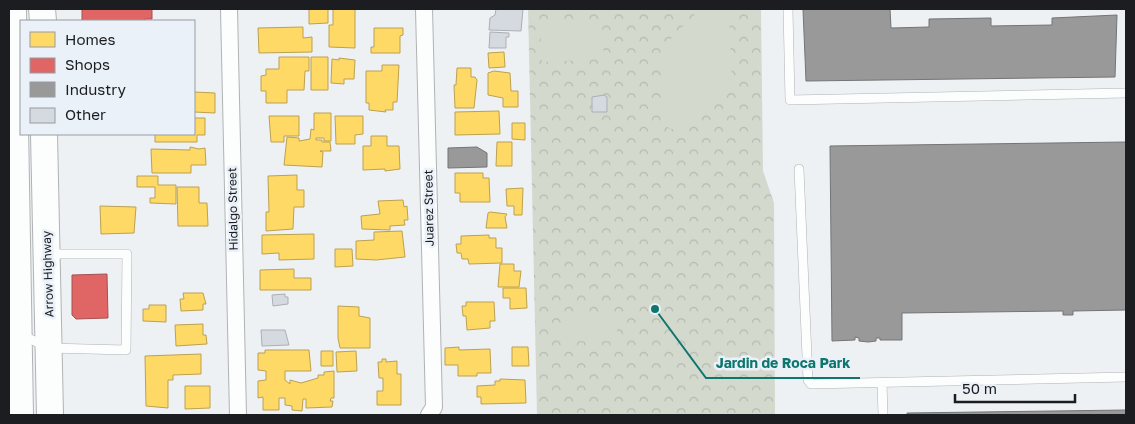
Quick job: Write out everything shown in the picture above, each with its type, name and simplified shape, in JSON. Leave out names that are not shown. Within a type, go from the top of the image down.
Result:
[{"type":"main road","points":[[13,9],[11,108],[13,275],[14,333],[20,415]]},
{"type":"main road","name":"Arrow Highway","points":[[44,135],[50,415]]},
{"type":"street","name":"Hidalgo Street","points":[[229,9],[238,412]]},
{"type":"street","name":"Juarez Street","points":[[424,9],[432,411]]},
{"type":"lane","points":[[788,9],[790,100],[1126,93]]},
{"type":"lane","points":[[799,169],[808,380],[814,385],[1126,377]]},
{"type":"lane","points":[[14,333],[49,348],[126,350],[127,254],[47,254]]},
{"type":"lane","points":[[882,383],[883,415]]},
{"type":"green space","points":[[528,9],[761,9],[763,171],[774,203],[775,415],[537,415]]},
{"type":"green space","points":[[700,9],[721,9],[729,18],[732,78],[728,87],[690,125],[679,129],[672,129],[664,123],[663,47]]},
{"type":"green space","points":[[602,23],[604,59],[542,62],[540,25]]},
{"type":"green space","points":[[562,317],[617,317],[617,341],[561,341]]},
{"type":"building: Homes","points":[[309,9],[328,9],[328,23],[309,24]]},
{"type":"building: Homes","points":[[333,9],[355,9],[355,48],[329,47],[329,25],[333,25]]},
{"type":"building: Homes","points":[[303,27],[303,38],[312,37],[312,52],[259,53],[258,28]]},
{"type":"building: Homes","points":[[374,28],[403,28],[403,35],[400,36],[400,53],[371,53],[371,47],[374,47]]},
{"type":"building: Homes","points":[[504,52],[505,67],[489,68],[488,53]]},
{"type":"building: Homes","points":[[279,57],[309,57],[309,71],[305,71],[304,90],[287,90],[287,103],[266,103],[266,91],[261,91],[261,76],[266,75],[266,69],[279,69]]},
{"type":"building: Homes","points":[[311,57],[328,57],[328,90],[311,90]]},
{"type":"building: Homes","points":[[339,58],[355,60],[354,79],[344,79],[344,84],[331,83],[332,59],[339,60]]},
{"type":"building: Homes","points":[[382,65],[399,65],[397,102],[393,102],[393,110],[385,110],[386,112],[369,110],[369,103],[366,103],[366,71],[382,71]]},
{"type":"building: Homes","points":[[457,68],[471,68],[471,77],[475,77],[477,80],[474,108],[455,108],[454,85],[456,85]]},
{"type":"building: Homes","points":[[494,71],[510,73],[511,91],[518,91],[518,107],[503,107],[503,98],[488,95],[488,73]]},
{"type":"building: Homes","points":[[195,92],[215,93],[215,113],[195,112]]},
{"type":"building: Homes","points":[[499,111],[500,134],[455,135],[455,112]]},
{"type":"building: Homes","points":[[314,113],[331,113],[331,141],[324,141],[324,138],[316,138],[316,140],[322,140],[322,142],[330,142],[331,151],[320,151],[323,152],[322,167],[284,165],[287,137],[299,138],[299,141],[310,139],[311,129],[314,130]]},
{"type":"building: Homes","points":[[269,116],[299,116],[299,136],[284,136],[284,142],[271,142]]},
{"type":"building: Homes","points":[[335,116],[363,116],[363,134],[355,135],[355,144],[336,144]]},
{"type":"building: Homes","points":[[195,118],[205,118],[205,135],[197,135],[197,142],[155,142],[155,135],[195,135]]},
{"type":"building: Homes","points":[[512,123],[525,123],[525,140],[512,139]]},
{"type":"building: Homes","points":[[371,136],[387,136],[387,146],[399,146],[400,169],[385,171],[385,169],[363,170],[363,146],[371,146]]},
{"type":"building: Homes","points":[[497,142],[512,142],[512,166],[496,166]]},
{"type":"building: Homes","points":[[190,147],[205,148],[206,165],[191,165],[191,173],[152,173],[151,149],[190,150]]},
{"type":"building: Homes","points":[[455,173],[483,173],[483,178],[489,178],[490,202],[460,202],[460,193],[455,193]]},
{"type":"building: Homes","points":[[297,175],[297,190],[304,190],[304,207],[294,207],[293,229],[266,231],[266,212],[269,212],[268,176]]},
{"type":"building: Homes","points":[[137,176],[158,176],[158,185],[176,185],[176,204],[150,203],[150,198],[155,198],[155,187],[137,187]]},
{"type":"building: Homes","points":[[177,187],[199,187],[199,203],[207,203],[208,226],[178,226]]},
{"type":"building: Homes","points":[[523,188],[522,215],[514,215],[514,206],[507,206],[506,189]]},
{"type":"building: Homes","points":[[403,200],[404,207],[407,206],[408,220],[404,220],[405,225],[390,226],[390,230],[362,229],[361,216],[380,214],[378,201]]},
{"type":"building: Homes","points":[[100,206],[136,207],[134,233],[101,234]]},
{"type":"building: Homes","points":[[488,213],[507,214],[505,217],[507,228],[486,228]]},
{"type":"building: Homes","points":[[402,231],[405,257],[376,260],[356,259],[356,241],[374,240],[374,232]]},
{"type":"building: Homes","points":[[314,234],[314,259],[279,260],[279,253],[262,254],[262,235]]},
{"type":"building: Homes","points":[[489,235],[489,238],[496,238],[496,248],[502,248],[502,263],[469,264],[468,259],[462,259],[461,253],[457,253],[456,244],[461,244],[461,236]]},
{"type":"building: Homes","points":[[335,249],[352,249],[353,266],[335,267]]},
{"type":"building: Homes","points":[[500,264],[514,264],[514,271],[521,271],[519,287],[498,287]]},
{"type":"building: Homes","points":[[294,269],[294,278],[311,278],[311,290],[260,290],[260,270]]},
{"type":"building: Homes","points":[[503,288],[526,288],[527,308],[510,309],[510,298],[503,298]]},
{"type":"building: Homes","points":[[183,293],[203,293],[206,304],[203,304],[203,310],[181,311],[180,299],[184,299]]},
{"type":"building: Homes","points":[[466,302],[494,302],[495,321],[490,321],[490,328],[467,330],[466,316],[463,316],[462,306],[466,306]]},
{"type":"building: Homes","points":[[149,305],[166,305],[166,322],[143,321],[143,309],[149,309]]},
{"type":"building: Homes","points":[[338,306],[359,307],[359,316],[370,318],[370,348],[340,348],[338,338]]},
{"type":"building: Homes","points":[[203,324],[203,335],[206,335],[207,344],[176,346],[175,325]]},
{"type":"building: Homes","points":[[459,347],[459,350],[490,349],[491,373],[477,373],[477,376],[458,376],[458,365],[445,365],[445,348]]},
{"type":"building: Homes","points":[[512,347],[528,347],[529,366],[512,366]]},
{"type":"building: Homes","points":[[265,350],[309,350],[311,371],[285,371],[285,380],[290,384],[290,380],[301,383],[318,378],[318,375],[324,375],[324,372],[334,371],[334,398],[331,398],[330,401],[333,401],[332,407],[306,408],[306,399],[303,399],[302,411],[292,410],[292,406],[285,405],[285,398],[279,398],[279,410],[263,410],[263,397],[258,398],[258,381],[266,380],[266,371],[258,370],[258,353],[265,353]]},
{"type":"building: Homes","points":[[321,351],[333,351],[333,366],[321,366]]},
{"type":"building: Homes","points":[[356,351],[357,371],[337,372],[336,352]]},
{"type":"building: Homes","points":[[201,354],[201,374],[173,375],[173,380],[168,380],[168,408],[146,406],[145,356]]},
{"type":"building: Homes","points":[[382,359],[386,359],[386,362],[397,361],[397,374],[401,374],[401,405],[377,405],[377,391],[383,391],[383,378],[379,378],[378,362],[382,362]]},
{"type":"building: Homes","points":[[500,379],[525,380],[526,403],[481,404],[481,397],[477,397],[477,386],[495,385],[495,381],[500,381]]},
{"type":"building: Homes","points":[[185,386],[210,386],[210,408],[185,409]]},
{"type":"building: Shops","points":[[82,9],[152,9],[152,19],[82,20]]},
{"type":"building: Shops","points":[[107,274],[108,318],[76,319],[72,315],[72,275]]},
{"type":"building: Industry","points":[[803,9],[890,9],[891,28],[929,27],[929,19],[991,18],[991,26],[1052,25],[1052,18],[1117,15],[1115,77],[806,81]]},
{"type":"building: Industry","points":[[1126,142],[1126,310],[1073,311],[1073,315],[1063,315],[1063,311],[902,313],[902,340],[880,340],[880,338],[876,338],[876,341],[868,342],[859,341],[859,338],[855,337],[855,340],[832,341],[830,146]]},
{"type":"building: Industry","points":[[477,147],[487,153],[487,167],[448,168],[448,148]]},
{"type":"building: Industry","points":[[1126,410],[1126,415],[907,415],[907,413]]},
{"type":"building: Other","points":[[496,9],[523,9],[521,31],[489,30],[490,18],[495,15]]},
{"type":"building: Other","points":[[490,32],[509,33],[509,37],[506,37],[506,48],[489,48]]},
{"type":"building: Other","points":[[604,95],[607,97],[607,112],[592,112],[592,97]]},
{"type":"building: Other","points":[[285,294],[285,297],[288,297],[288,304],[273,306],[272,295]]},
{"type":"building: Other","points":[[261,330],[285,330],[289,345],[262,346]]},
{"type":"place","name":"Jardin de Roca Park","points":[[655,309]]}]
